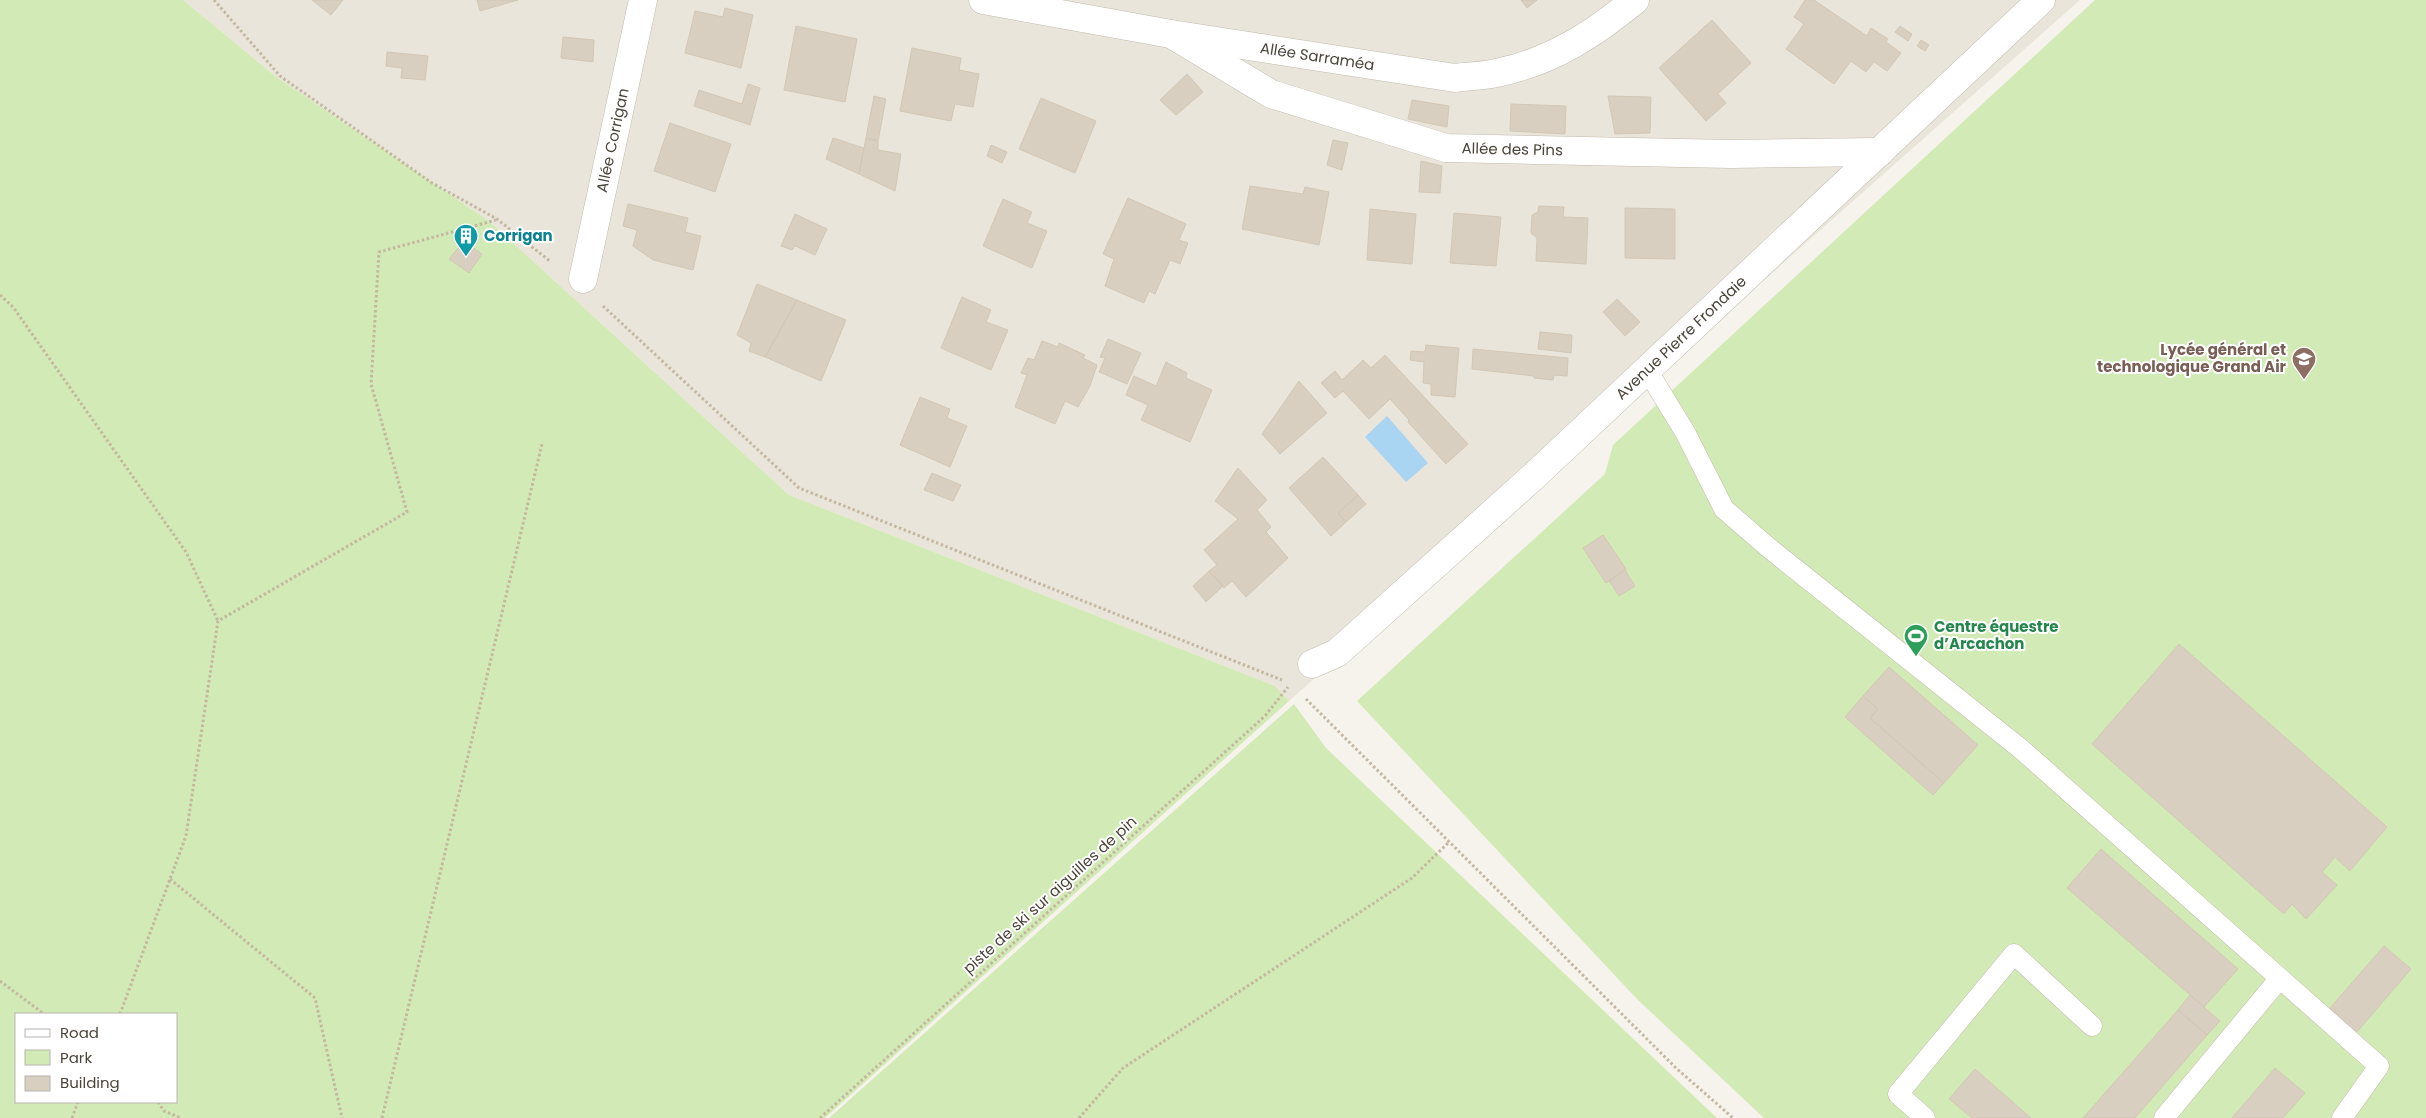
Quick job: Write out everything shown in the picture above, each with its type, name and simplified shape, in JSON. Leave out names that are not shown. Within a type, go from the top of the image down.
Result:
[{"type":"street","name":"Allée Corrigan","points":[[590,290],[643,0]]},
{"type":"street","name":"Allée Sarraméa","points":[[983,0],[1171,34],[1455,78],[1501,72],[1559,52],[1600,29],[1634,0]]},
{"type":"street","name":"Avenue Pierre Frondaie","points":[[1312,664],[1336,653],[1534,476],[2041,0]]},
{"type":"street","name":"Allée des Pins","points":[[1171,34],[1271,94],[1446,148],[1731,154],[1880,152]]},
{"type":"lane","points":[[1647,370],[1685,432],[1724,509],[1769,548],[2021,749],[2379,1066],[2342,1118]]},
{"type":"lane","points":[[1925,1118],[1898,1094],[2014,954],[2092,1026]]},
{"type":"lane","points":[[2164,1118],[2280,978]]},
{"type":"path","points":[[214,0],[280,76],[432,182],[497,220],[558,268]]},
{"type":"path","points":[[218,621],[407,512],[371,384],[379,252],[497,220]]},
{"type":"path","name":"piste de ski sur aiguilles de pin","points":[[590,290],[799,488],[1290,683],[1265,716],[820,1118]]},
{"type":"path","points":[[0,295],[13,307],[186,552],[218,621],[186,836],[120,1013]]},
{"type":"path","points":[[382,1118],[542,444]]},
{"type":"path","points":[[1304,697],[1676,1068],[1733,1118]]},
{"type":"path","points":[[1080,1118],[1124,1068],[1412,878],[1449,842]]},
{"type":"path","points":[[170,879],[315,998],[342,1118]]},
{"type":"path","points":[[0,981],[43,1013]]},
{"type":"path","points":[[72,1118],[78,1103]]},
{"type":"path","points":[[159,1103],[164,1111],[182,1118]]},
{"type":"shaded area","points":[[183,0],[2080,0],[1289,701],[1275,686],[789,495],[489,221],[275,76]]},
{"type":"green space","points":[[0,0],[183,0],[275,76],[489,221],[789,495],[1275,686],[1289,701],[825,1118],[0,1118]]},
{"type":"green space","name":"Centre équestre d’Arcachon","points":[[2095,0],[2426,0],[2426,1118],[1764,1118],[1638,1000],[1357,701],[1605,474],[1613,445]]},
{"type":"green space","points":[[1294,704],[1326,748],[1717,1118],[829,1118]]},
{"type":"water","points":[[1387,416],[1428,463],[1406,482],[1365,437]]},
{"type":"building","points":[[312,0],[343,0],[331,15]]},
{"type":"building","points":[[477,0],[518,0],[480,11]]},
{"type":"building","points":[[1521,0],[1537,0],[1527,8]]},
{"type":"building","points":[[1805,0],[1814,0],[1867,36],[1871,28],[1888,39],[1886,42],[1901,53],[1887,71],[1874,62],[1866,72],[1851,61],[1834,84],[1786,49],[1804,24],[1794,17]]},
{"type":"building","points":[[725,8],[753,15],[741,68],[685,53],[695,11],[723,17]]},
{"type":"building","points":[[1712,20],[1751,63],[1718,94],[1726,103],[1706,121],[1659,68]]},
{"type":"building","points":[[796,26],[857,39],[845,102],[784,90]]},
{"type":"building","points":[[1900,26],[1912,34],[1908,41],[1895,32]]},
{"type":"building","points":[[563,37],[594,40],[593,62],[561,58]]},
{"type":"building","points":[[1921,40],[1929,45],[1925,51],[1917,46]]},
{"type":"building","points":[[912,48],[961,58],[959,70],[979,74],[973,107],[955,104],[951,121],[900,111]]},
{"type":"building","points":[[387,52],[428,56],[425,80],[401,78],[402,68],[386,66]]},
{"type":"building","points":[[1187,74],[1203,92],[1176,115],[1160,100]]},
{"type":"building","points":[[748,84],[760,88],[750,125],[694,106],[699,90],[742,104]]},
{"type":"building","points":[[874,96],[886,99],[878,141],[866,138]]},
{"type":"building","points":[[1608,96],[1651,97],[1650,133],[1615,134]]},
{"type":"building","points":[[1041,98],[1096,121],[1075,173],[1019,149]]},
{"type":"building","points":[[1412,100],[1449,106],[1447,127],[1408,119]]},
{"type":"building","points":[[1511,104],[1566,106],[1565,134],[1510,131]]},
{"type":"building","points":[[670,123],[731,144],[715,192],[654,171]]},
{"type":"building","points":[[833,138],[864,148],[859,174],[826,159]]},
{"type":"building","points":[[866,138],[878,141],[878,150],[901,154],[895,191],[859,174]]},
{"type":"building","points":[[1333,140],[1348,143],[1342,170],[1327,165]]},
{"type":"building","points":[[991,145],[1007,152],[1002,163],[987,156]]},
{"type":"building","points":[[1421,161],[1442,166],[1440,193],[1419,192]]},
{"type":"building","points":[[1250,186],[1303,194],[1305,187],[1329,192],[1319,245],[1242,229]]},
{"type":"building","points":[[1128,198],[1186,224],[1179,240],[1188,243],[1180,264],[1170,260],[1155,294],[1149,291],[1144,303],[1105,286],[1114,259],[1103,254]]},
{"type":"building","points":[[1003,199],[1032,212],[1027,223],[1047,231],[1032,268],[983,246]]},
{"type":"building","points":[[628,204],[688,218],[685,232],[701,236],[693,270],[653,260],[633,246],[637,230],[623,226]]},
{"type":"building","points":[[1539,206],[1564,207],[1563,217],[1588,218],[1586,264],[1536,261],[1537,238],[1531,233],[1532,215],[1538,212]]},
{"type":"building","points":[[1625,208],[1675,209],[1675,259],[1625,258]]},
{"type":"building","points":[[1370,209],[1416,214],[1412,264],[1367,260]]},
{"type":"building","points":[[1454,213],[1501,217],[1496,266],[1450,263]]},
{"type":"building","points":[[795,214],[827,229],[815,255],[795,246],[792,250],[781,246]]},
{"type":"building","name":"Corrigan","points":[[464,241],[482,254],[469,273],[449,259]]},
{"type":"building","points":[[757,284],[797,300],[765,357],[749,351],[751,343],[737,335]]},
{"type":"building","points":[[962,297],[991,310],[986,322],[1008,330],[991,370],[941,348]]},
{"type":"building","points":[[1617,299],[1640,322],[1625,336],[1603,312]]},
{"type":"building","points":[[797,300],[846,320],[821,381],[765,357]]},
{"type":"building","points":[[1540,332],[1572,335],[1571,353],[1538,349]]},
{"type":"building","points":[[1108,339],[1141,353],[1127,384],[1099,372],[1105,358],[1100,357]]},
{"type":"building","points":[[1042,341],[1058,347],[1059,343],[1085,355],[1083,358],[1097,365],[1090,386],[1078,407],[1065,401],[1055,424],[1015,407],[1027,375],[1021,373],[1028,358],[1034,360]]},
{"type":"building","points":[[1426,345],[1459,348],[1455,397],[1431,395],[1431,384],[1423,383],[1424,362],[1410,360],[1411,351],[1425,352]]},
{"type":"building","points":[[1473,349],[1568,358],[1567,376],[1554,375],[1553,380],[1472,369]]},
{"type":"building","points":[[1385,355],[1468,444],[1446,464],[1390,399],[1369,419],[1343,391],[1335,398],[1321,383],[1335,371],[1342,380],[1363,360],[1371,368]]},
{"type":"building","points":[[1166,362],[1187,373],[1186,378],[1212,390],[1190,442],[1141,420],[1148,405],[1126,395],[1134,376],[1156,386]]},
{"type":"building","points":[[1299,381],[1327,413],[1280,454],[1262,434]]},
{"type":"building","points":[[920,397],[950,409],[947,418],[967,426],[950,467],[900,445]]},
{"type":"building","points":[[1323,457],[1358,495],[1338,513],[1346,522],[1331,536],[1289,488]]},
{"type":"building","points":[[1238,468],[1267,500],[1257,510],[1271,527],[1266,532],[1288,558],[1246,597],[1232,581],[1224,588],[1209,571],[1217,565],[1204,550],[1238,519],[1215,501]]},
{"type":"building","points":[[932,473],[961,485],[953,501],[924,490]]},
{"type":"building","points":[[1358,495],[1366,504],[1346,522],[1338,513]]},
{"type":"building","points":[[1603,535],[1626,569],[1606,583],[1583,548]]},
{"type":"building","points":[[1625,570],[1635,586],[1619,596],[1609,581]]},
{"type":"building","points":[[1209,571],[1223,586],[1206,602],[1193,586]]},
{"type":"building","points":[[2179,644],[2387,827],[2350,871],[2335,857],[2322,872],[2337,885],[2306,919],[2292,904],[2284,914],[2092,744]]},
{"type":"building","points":[[1889,667],[1978,745],[1944,783],[1870,718],[1878,709],[1863,696]]},
{"type":"building","points":[[1863,696],[1878,709],[1870,718],[1944,783],[1933,795],[1845,717]]},
{"type":"building","points":[[2101,849],[2238,969],[2204,1007],[2067,888]]},
{"type":"building","points":[[2384,946],[2411,969],[2356,1033],[2330,1008]]},
{"type":"building","points":[[2190,995],[2220,1021],[2207,1035],[2178,1010]]},
{"type":"building","points":[[2178,1010],[2207,1035],[2135,1118],[2083,1118]]},
{"type":"building","points":[[2275,1068],[2305,1093],[2283,1118],[2232,1118]]},
{"type":"building","points":[[1975,1069],[2031,1118],[1972,1118],[1949,1099]]},
{"type":"place","name":"Corrigan","points":[[466,257]]},
{"type":"place","name":"Lycée général et technologique Grand Air","points":[[2304,380]]},
{"type":"place","name":"Centre équestre d’Arcachon","points":[[1916,657]]}]
